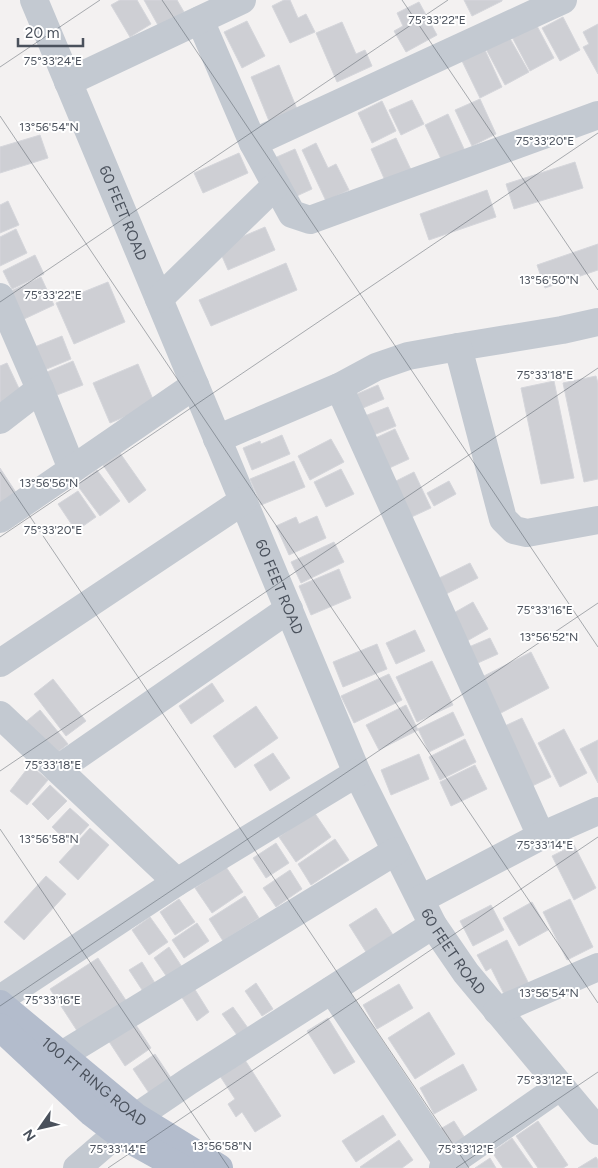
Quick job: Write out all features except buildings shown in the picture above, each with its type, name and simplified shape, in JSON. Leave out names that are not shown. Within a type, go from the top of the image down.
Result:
[{"type":"main road","name":"100 FT RING ROAD","points":[[0,1004],[62,1056],[127,1125],[181,1168]]},
{"type":"main road","name":"100 FT RING ROAD","points":[[0,1027],[92,1113],[127,1125],[219,1168]]},
{"type":"street","name":"60 FEET ROAD","points":[[34,0],[357,773],[433,925],[466,973],[598,1131]]},
{"type":"street","points":[[68,82],[206,11],[242,0]]},
{"type":"street","points":[[253,143],[563,0]]},
{"type":"street","points":[[206,11],[253,143],[292,214],[310,220],[598,115]]},
{"type":"street","points":[[159,300],[276,185]]},
{"type":"street","points":[[0,297],[40,388],[72,470]]},
{"type":"street","points":[[217,439],[339,387],[376,367],[408,356],[562,330],[598,322]]},
{"type":"street","points":[[458,347],[503,519],[514,530],[527,533],[598,520]]},
{"type":"street","points":[[0,519],[195,386]]},
{"type":"street","points":[[339,387],[541,836]]},
{"type":"street","points":[[0,420],[40,388]]},
{"type":"street","points":[[0,663],[243,501]]},
{"type":"street","points":[[58,769],[289,609]]},
{"type":"street","points":[[0,715],[177,882]]},
{"type":"street","points":[[0,999],[177,882],[357,773]]},
{"type":"street","points":[[421,899],[541,836],[598,811]]},
{"type":"street","points":[[62,1056],[396,851]]},
{"type":"street","points":[[77,1168],[127,1125],[189,1081],[433,925]]},
{"type":"street","points":[[497,1011],[598,967]]},
{"type":"street","points":[[332,990],[446,1166],[560,1086]]}]
